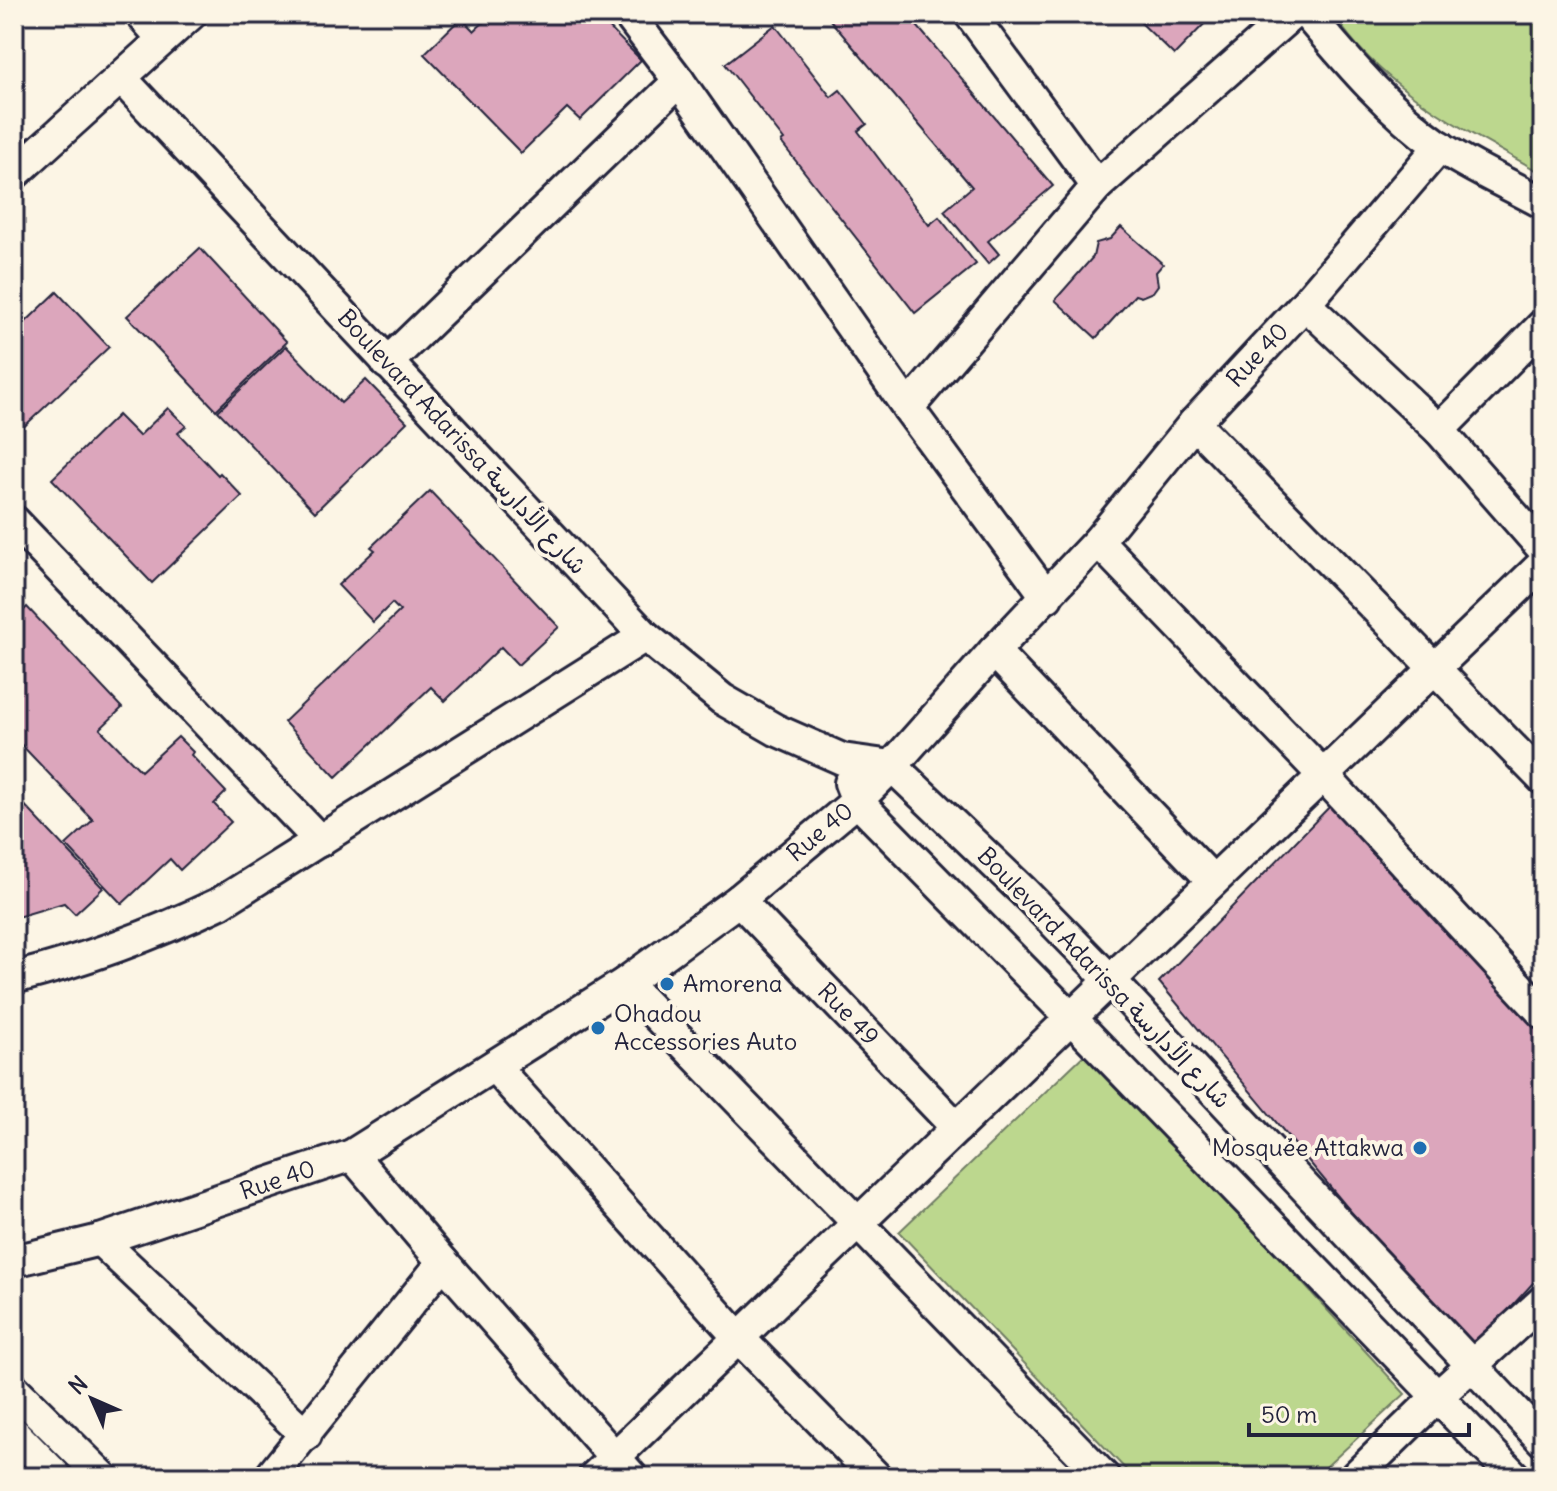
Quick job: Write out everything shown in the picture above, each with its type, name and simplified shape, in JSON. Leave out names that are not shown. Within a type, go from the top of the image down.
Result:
[{"type":"street","points":[[141,14],[163,39]]},
{"type":"street","points":[[14,174],[191,14]]},
{"type":"street","points":[[628,14],[679,81],[908,408],[1047,597]]},
{"type":"street","points":[[970,14],[1097,186]]},
{"type":"street","points":[[908,408],[1097,186],[1292,14]]},
{"type":"street","points":[[1307,14],[1389,104],[1440,146],[1543,203]]},
{"type":"street","name":"Boulevard Adarissa شارع الأدارسة","points":[[121,78],[645,636],[722,699],[776,730],[842,759],[892,766],[1023,891],[1110,980],[1543,1441]]},
{"type":"street","points":[[387,363],[679,81]]},
{"type":"street","name":"Rue 40","points":[[14,1261],[100,1240],[352,1155],[625,983],[739,900],[857,801],[892,766],[994,651],[1098,541],[1194,423],[1305,304],[1440,146]]},
{"type":"street","points":[[1305,304],[1439,430],[1543,549]]},
{"type":"street","points":[[1439,430],[1543,325]]},
{"type":"street","points":[[1194,423],[1543,779]]},
{"type":"street","points":[[14,521],[320,841]]},
{"type":"street","points":[[1098,541],[1323,775],[1543,1013]]},
{"type":"street","points":[[352,1155],[613,1471],[739,1338],[1543,564]]},
{"type":"street","points":[[14,978],[113,949],[220,903],[645,636]]},
{"type":"street","points":[[994,651],[1213,881]]},
{"type":"street","points":[[842,759],[857,801],[1515,1477]]},
{"type":"street","name":"Rue 49","points":[[739,900],[957,1128]]},
{"type":"street","points":[[625,983],[1104,1477]]},
{"type":"street","points":[[494,1066],[739,1338],[876,1477]]},
{"type":"street","points":[[100,1240],[306,1435]]},
{"type":"street","points":[[279,1474],[306,1435],[443,1262]]},
{"type":"street","points":[[1355,1477],[1438,1396],[1543,1301]]},
{"type":"street","points":[[14,1389],[103,1477]]},
{"type":"street","points":[[14,1433],[57,1477]]},
{"type":"green space","points":[[1333,14],[1543,14],[1543,174],[1456,124],[1401,87],[1377,66]]},
{"type":"green space","points":[[1088,1051],[1405,1394],[1315,1477],[1133,1477],[899,1232]]},
{"type":"building","points":[[482,14],[596,14],[641,60],[580,120],[567,108],[521,153],[424,54],[461,18],[474,31],[487,19]]},
{"type":"building","points":[[825,14],[907,14],[1053,186],[988,241],[999,254],[988,264],[944,211],[972,187]]},
{"type":"building","points":[[1132,14],[1214,14],[1174,55]]},
{"type":"building","points":[[775,25],[831,97],[840,90],[867,124],[858,131],[929,225],[939,217],[976,264],[915,313],[781,142],[784,140],[725,64]]},
{"type":"building","points":[[1121,227],[1163,264],[1156,272],[1158,285],[1153,292],[1141,297],[1135,295],[1096,338],[1055,300],[1093,257],[1096,243],[1110,239]]},
{"type":"building","points":[[200,248],[287,342],[216,410],[127,316]]},
{"type":"building","points":[[57,292],[109,347],[14,436],[14,333]]},
{"type":"building","points":[[286,346],[341,403],[366,380],[407,422],[315,512],[218,411]]},
{"type":"building","points":[[168,408],[186,426],[178,433],[242,496],[152,583],[52,479],[118,415],[139,436]]},
{"type":"building","points":[[430,491],[559,627],[518,665],[501,647],[445,701],[431,687],[336,777],[284,722],[400,611],[392,603],[373,622],[338,585],[375,550],[371,547]]},
{"type":"building","points":[[27,607],[122,708],[100,729],[141,771],[178,737],[226,792],[214,804],[231,822],[180,870],[170,859],[122,904],[66,845],[93,820],[14,737],[14,620]]},
{"type":"building","points":[[18,798],[103,888],[75,914],[64,903],[14,918],[14,802]]},
{"type":"building","name":"Mosquée Attakwa","points":[[1334,802],[1543,1023],[1543,1272],[1469,1353],[1159,982]]},
{"type":"place","name":"Amorena","points":[[667,984]]},
{"type":"place","name":"Ohadou Accessories Auto","points":[[598,1028]]},
{"type":"place","name":"Mosquée Attakwa","points":[[1420,1148]]}]
